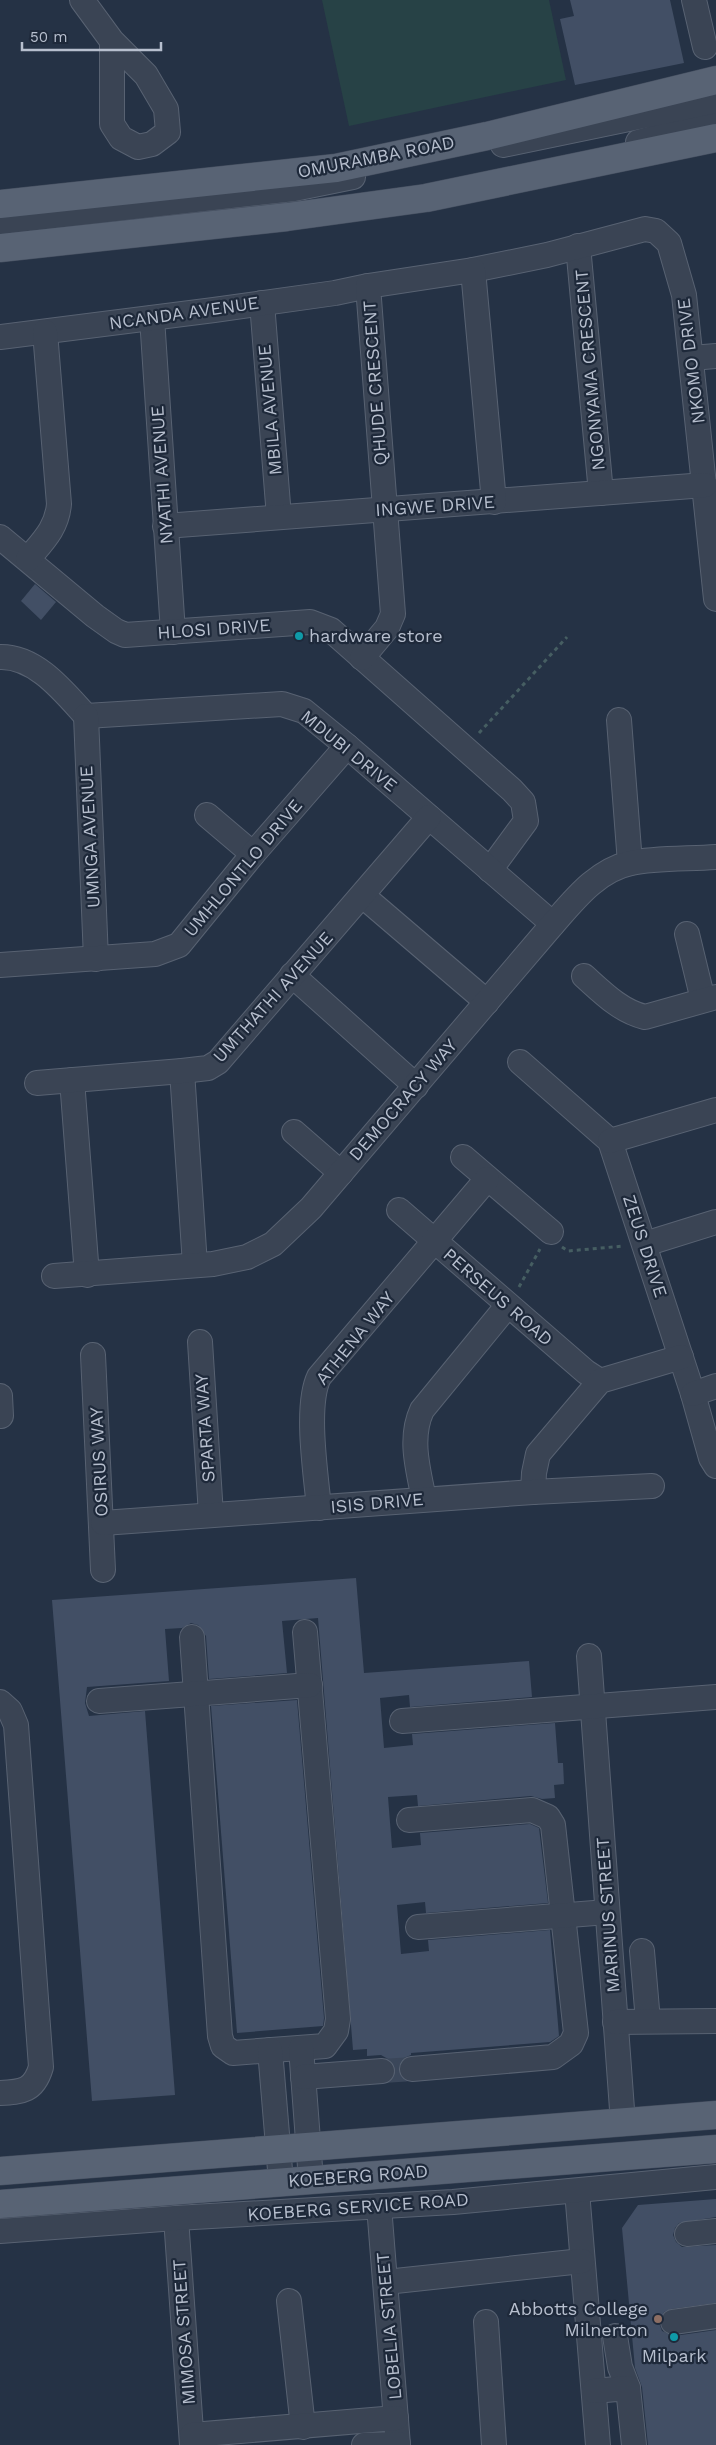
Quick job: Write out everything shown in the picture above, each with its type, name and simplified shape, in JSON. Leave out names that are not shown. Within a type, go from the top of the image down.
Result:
[{"type":"main road","name":"OMURAMBA ROAD","points":[[0,204],[336,168],[487,136],[716,80]]},
{"type":"main road","points":[[0,248],[287,217],[426,198],[716,138]]},
{"type":"main road","name":"KOEBERG ROAD","points":[[0,2171],[716,2115]]},
{"type":"main road","name":"KOEBERG ROAD","points":[[0,2204],[716,2149]]},
{"type":"street","points":[[82,0],[112,41]]},
{"type":"street","points":[[694,0],[705,47]]},
{"type":"street","points":[[0,222],[294,189],[716,101]]},
{"type":"street","points":[[0,238],[295,205],[435,186],[645,141],[716,120]]},
{"type":"street","name":"NGONYAMA CRESCENT","points":[[472,270],[547,255],[646,229]]},
{"type":"street","name":"NKOMO DRIVE","points":[[646,229],[656,231],[669,243],[684,295],[716,599]]},
{"type":"street","name":"NGONYAMA CRESCENT","points":[[578,246],[601,493]]},
{"type":"street","points":[[472,270],[494,502]]},
{"type":"street","name":"QHUDE CRESCENT","points":[[362,658],[387,628],[393,614],[368,286],[472,270]]},
{"type":"street","name":"NCANDA AVENUE","points":[[0,337],[262,303],[368,286]]},
{"type":"street","name":"MBILA AVENUE","points":[[262,303],[278,517]]},
{"type":"street","name":"NYATHI AVENUE","points":[[152,318],[173,632]]},
{"type":"street","points":[[28,559],[52,530],[58,511],[45,332]]},
{"type":"street","points":[[692,358],[716,356]]},
{"type":"street","name":"INGWE DRIVE","points":[[165,526],[705,485]]},
{"type":"street","name":"HLOSI DRIVE","points":[[0,537],[116,631],[125,635],[310,622],[331,630],[524,802],[527,813],[526,821],[522,829],[490,870]]},
{"type":"street","points":[[0,657],[24,661],[40,672],[86,716]]},
{"type":"street","name":"MDUBI DRIVE","points":[[86,716],[282,704],[304,711],[552,924]]},
{"type":"street","name":"UMNGA AVENUE","points":[[86,716],[96,958]]},
{"type":"street","points":[[619,720],[630,863]]},
{"type":"street","name":"UMHLONTLO DRIVE","points":[[0,965],[155,954],[179,944],[253,854],[347,746]]},
{"type":"street","points":[[207,815],[253,854]]},
{"type":"street","name":"UMTHATHI AVENUE","points":[[37,1083],[208,1068],[218,1062],[292,975],[363,896],[429,817]]},
{"type":"street","name":"DEMOCRACY WAY","points":[[54,1276],[195,1265],[247,1257],[273,1244],[311,1208],[552,924],[590,884],[602,876],[630,863],[716,857]]},
{"type":"street","points":[[363,896],[487,1002]]},
{"type":"street","points":[[584,976],[618,1005],[635,1015],[645,1017],[710,998],[687,934]]},
{"type":"street","points":[[292,975],[416,1086]]},
{"type":"street","name":"ZEUS DRIVE","points":[[520,1062],[610,1141],[693,1394],[711,1458],[716,1466]]},
{"type":"street","points":[[182,1071],[195,1265]]},
{"type":"street","points":[[72,1080],[87,1274]]},
{"type":"street","points":[[610,1141],[716,1110]]},
{"type":"street","points":[[294,1132],[341,1173]]},
{"type":"street","points":[[463,1157],[549,1235]]},
{"type":"street","name":"ATHENA WAY","points":[[318,1508],[313,1390],[319,1378],[487,1179]]},
{"type":"street","name":"PERSEUS ROAD","points":[[399,1210],[508,1306],[593,1378],[600,1381]]},
{"type":"street","points":[[645,1244],[716,1222]]},
{"type":"street","points":[[424,1499],[415,1447],[416,1423],[422,1410],[508,1306]]},
{"type":"street","name":"SPARTA WAY","points":[[200,1342],[211,1515]]},
{"type":"street","name":"OSIRUS WAY","points":[[93,1355],[103,1523],[103,1570]]},
{"type":"street","points":[[533,1492],[538,1454],[600,1381],[681,1357]]},
{"type":"street","points":[[693,1394],[716,1386]]},
{"type":"street","name":"ISIS DRIVE","points":[[103,1523],[424,1499],[652,1486]]},
{"type":"street","points":[[192,1637],[220,2036],[223,2046],[233,2053],[325,2046],[336,2031],[338,2019],[305,1632]]},
{"type":"street","name":"MARINUS STREET","points":[[589,1656],[623,2122]]},
{"type":"street","points":[[98,1701],[310,1685]]},
{"type":"street","points":[[402,1721],[716,1698]]},
{"type":"street","points":[[0,1702],[10,1711],[16,1725],[41,2067],[38,2078],[29,2089],[0,2094]]},
{"type":"street","points":[[409,1820],[532,1810],[548,1817],[553,1825],[576,2032],[571,2044],[553,2057],[412,2069]]},
{"type":"street","points":[[418,1927],[607,1912]]},
{"type":"street","points":[[642,1951],[648,2020]]},
{"type":"street","points":[[615,2022],[648,2020],[716,2021]]},
{"type":"street","points":[[300,2048],[311,2180]]},
{"type":"street","points":[[270,2050],[281,2182]]},
{"type":"street","points":[[303,2077],[382,2071]]},
{"type":"street","name":"KOEBERG SERVICE ROAD","points":[[0,2231],[379,2206],[577,2191],[716,2177]]},
{"type":"street","points":[[577,2191],[598,2445]]},
{"type":"street","name":"LOBELIA STREET","points":[[379,2206],[398,2445]]},
{"type":"street","name":"MIMOSA STREET","points":[[176,2218],[192,2440]]},
{"type":"street","points":[[688,2234],[716,2231]]},
{"type":"street","points":[[386,2282],[582,2261]]},
{"type":"street","points":[[289,2300],[303,2427]]},
{"type":"street","points":[[673,2322],[716,2316]]},
{"type":"street","points":[[486,2322],[494,2445]]},
{"type":"street","points":[[615,2336],[620,2367],[628,2388],[634,2445]]},
{"type":"street","points":[[594,2391],[628,2388]]},
{"type":"street","points":[[192,2440],[396,2418]]},
{"type":"street","points":[[364,2445],[398,2445]]},
{"type":"path","points":[[465,748],[567,637]]},
{"type":"path","points":[[508,1306],[549,1235],[568,1251],[645,1244]]},
{"type":"green space","points":[[322,0],[549,0],[566,80],[349,126]]},
{"type":"building","points":[[570,0],[670,0],[684,63],[575,85],[560,19],[574,16]]},
{"type":"building","points":[[35,584],[56,602],[41,620],[21,601]]},
{"type":"building","points":[[356,1578],[364,1673],[529,1661],[532,1697],[410,1707],[409,1695],[380,1698],[384,1748],[413,1745],[412,1734],[555,1723],[558,1763],[563,1763],[564,1784],[554,1785],[555,1798],[542,1799],[531,1796],[418,1806],[417,1795],[388,1797],[392,1848],[421,1845],[420,1833],[530,1824],[539,1828],[548,1903],[426,1913],[425,1902],[397,1905],[401,1954],[429,1951],[428,1940],[550,1930],[559,2036],[550,2042],[411,2053],[399,2064],[398,2071],[402,2078],[396,2079],[393,2079],[396,2070],[394,2064],[388,2059],[381,2055],[367,2056],[367,2049],[353,2050],[318,1618],[282,1621],[287,1673],[209,1679],[206,1636],[198,1625],[191,1623],[182,1628],[165,1629],[169,1681],[87,1687],[85,1703],[89,1716],[145,1711],[175,2095],[92,2101],[52,1600]]},
{"type":"building","points":[[297,1700],[324,2018],[323,2026],[237,2033],[211,1706]]},
{"type":"building","name":"Milpark","points":[[716,2199],[716,2217],[679,2223],[673,2235],[676,2242],[682,2247],[716,2245],[716,2303],[671,2309],[664,2312],[659,2323],[662,2331],[674,2336],[716,2330],[716,2445],[648,2445],[642,2387],[635,2368],[622,2228],[638,2205]]},
{"type":"tunnel","points":[[382,2071],[412,2069]]},
{"type":"place","name":"hardware store","points":[[299,636]]},
{"type":"place","name":"Abbotts College Milnerton","points":[[658,2319]]},
{"type":"place","name":"Milpark","points":[[674,2337]]}]
